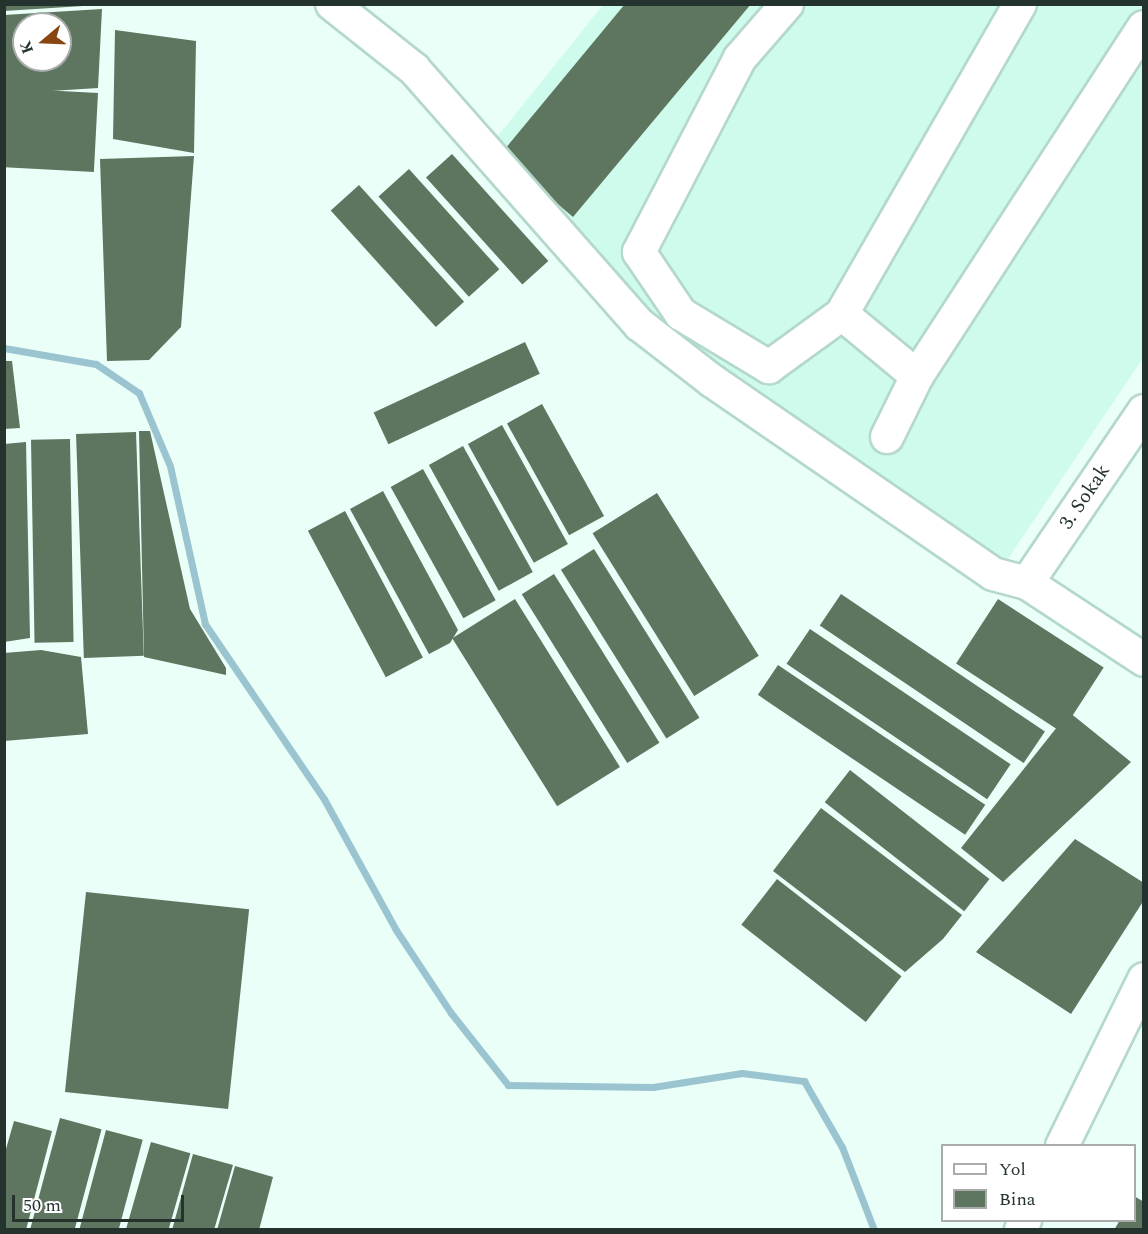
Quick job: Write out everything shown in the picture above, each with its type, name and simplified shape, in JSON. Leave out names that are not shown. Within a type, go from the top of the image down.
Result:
[{"type":"street","points":[[332,4],[414,69],[640,325],[711,380],[993,574],[1027,583],[1143,660]]},
{"type":"street","points":[[787,4],[740,58],[639,252],[681,314],[769,367],[842,314],[1020,4]]},
{"type":"street","points":[[887,437],[917,376],[1143,27]]},
{"type":"street","points":[[842,314],[917,376]]},
{"type":"street","name":"3. Sokak","points":[[1027,583],[1143,411]]},
{"type":"street","points":[[1063,1144],[1143,979]]},
{"type":"shaded area","points":[[603,5],[1143,5],[1143,358],[1005,563],[646,313],[494,141]]},
{"type":"building","points":[[4,4],[83,4],[83,6],[4,11]]},
{"type":"building","points":[[625,4],[751,4],[573,217],[500,155]]},
{"type":"building","points":[[102,9],[98,88],[4,94],[4,15],[12,15],[12,72],[72,72],[72,12],[53,12]]},
{"type":"building","points":[[115,30],[196,41],[194,153],[113,139]]},
{"type":"building","points":[[4,88],[98,93],[94,172],[4,167]]},
{"type":"building","points":[[452,154],[548,261],[522,284],[426,177]]},
{"type":"building","points":[[194,156],[181,327],[149,360],[107,361],[100,159]]},
{"type":"building","points":[[409,169],[499,269],[469,297],[379,196]]},
{"type":"building","points":[[359,185],[464,302],[436,327],[331,210]]},
{"type":"building","points":[[525,342],[540,374],[388,444],[374,413]]},
{"type":"building","points":[[4,361],[12,361],[20,428],[4,429]]},
{"type":"building","points":[[542,404],[604,516],[569,535],[507,423]]},
{"type":"building","points":[[502,425],[568,544],[534,563],[468,444]]},
{"type":"building","points":[[139,431],[150,431],[190,609],[226,668],[226,675],[144,657]]},
{"type":"building","points":[[136,432],[144,656],[84,658],[76,434]]},
{"type":"building","points":[[70,439],[74,642],[35,643],[31,440]]},
{"type":"building","points":[[26,442],[30,638],[4,642],[4,444]]},
{"type":"building","points":[[463,446],[533,572],[499,591],[429,465]]},
{"type":"building","points":[[423,469],[496,600],[463,618],[391,487]]},
{"type":"building","points":[[383,491],[458,630],[450,643],[429,654],[350,509]]},
{"type":"building","points":[[657,493],[759,656],[694,696],[593,533]]},
{"type":"building","points":[[345,511],[423,658],[386,677],[308,531]]},
{"type":"building","points":[[594,549],[699,718],[666,738],[561,570]]},
{"type":"building","points":[[554,574],[659,743],[627,763],[522,594]]},
{"type":"building","points":[[841,594],[1045,732],[1024,763],[820,626]]},
{"type":"building","points":[[515,599],[620,767],[557,806],[452,638]]},
{"type":"building","points":[[998,599],[1104,668],[1062,732],[956,664]]},
{"type":"building","points":[[810,629],[1011,764],[987,799],[787,664]]},
{"type":"building","points":[[41,650],[81,657],[88,734],[4,741],[4,653]]},
{"type":"building","points":[[778,665],[985,805],[965,835],[758,695]]},
{"type":"building","points":[[1069,712],[1131,762],[1003,882],[961,848]]},
{"type":"building","points":[[850,770],[989,879],[964,911],[825,802]]},
{"type":"building","points":[[821,808],[962,915],[943,939],[905,972],[773,871]]},
{"type":"building","points":[[1075,839],[1144,883],[1144,900],[1071,1014],[976,952]]},
{"type":"building","points":[[777,879],[902,976],[866,1022],[741,925]]},
{"type":"building","points":[[86,892],[249,909],[228,1109],[65,1092]]},
{"type":"building","points":[[60,1118],[102,1129],[75,1230],[30,1230]]},
{"type":"building","points":[[14,1121],[52,1131],[26,1230],[4,1230],[4,1156]]},
{"type":"building","points":[[106,1130],[143,1140],[119,1230],[79,1229]]},
{"type":"building","points":[[151,1142],[190,1153],[168,1230],[126,1229]]},
{"type":"building","points":[[193,1154],[233,1165],[214,1230],[172,1230]]},
{"type":"building","points":[[235,1166],[273,1177],[259,1230],[217,1230]]},
{"type":"building","points":[[1136,1197],[1144,1202],[1144,1230],[1114,1230],[1119,1222],[1136,1222]]},
{"type":"waterway","points":[[4,348],[96,364],[139,393],[170,466],[205,624],[324,799],[396,930],[451,1013],[508,1085],[653,1087],[742,1073],[804,1081],[842,1147],[874,1230]]}]
